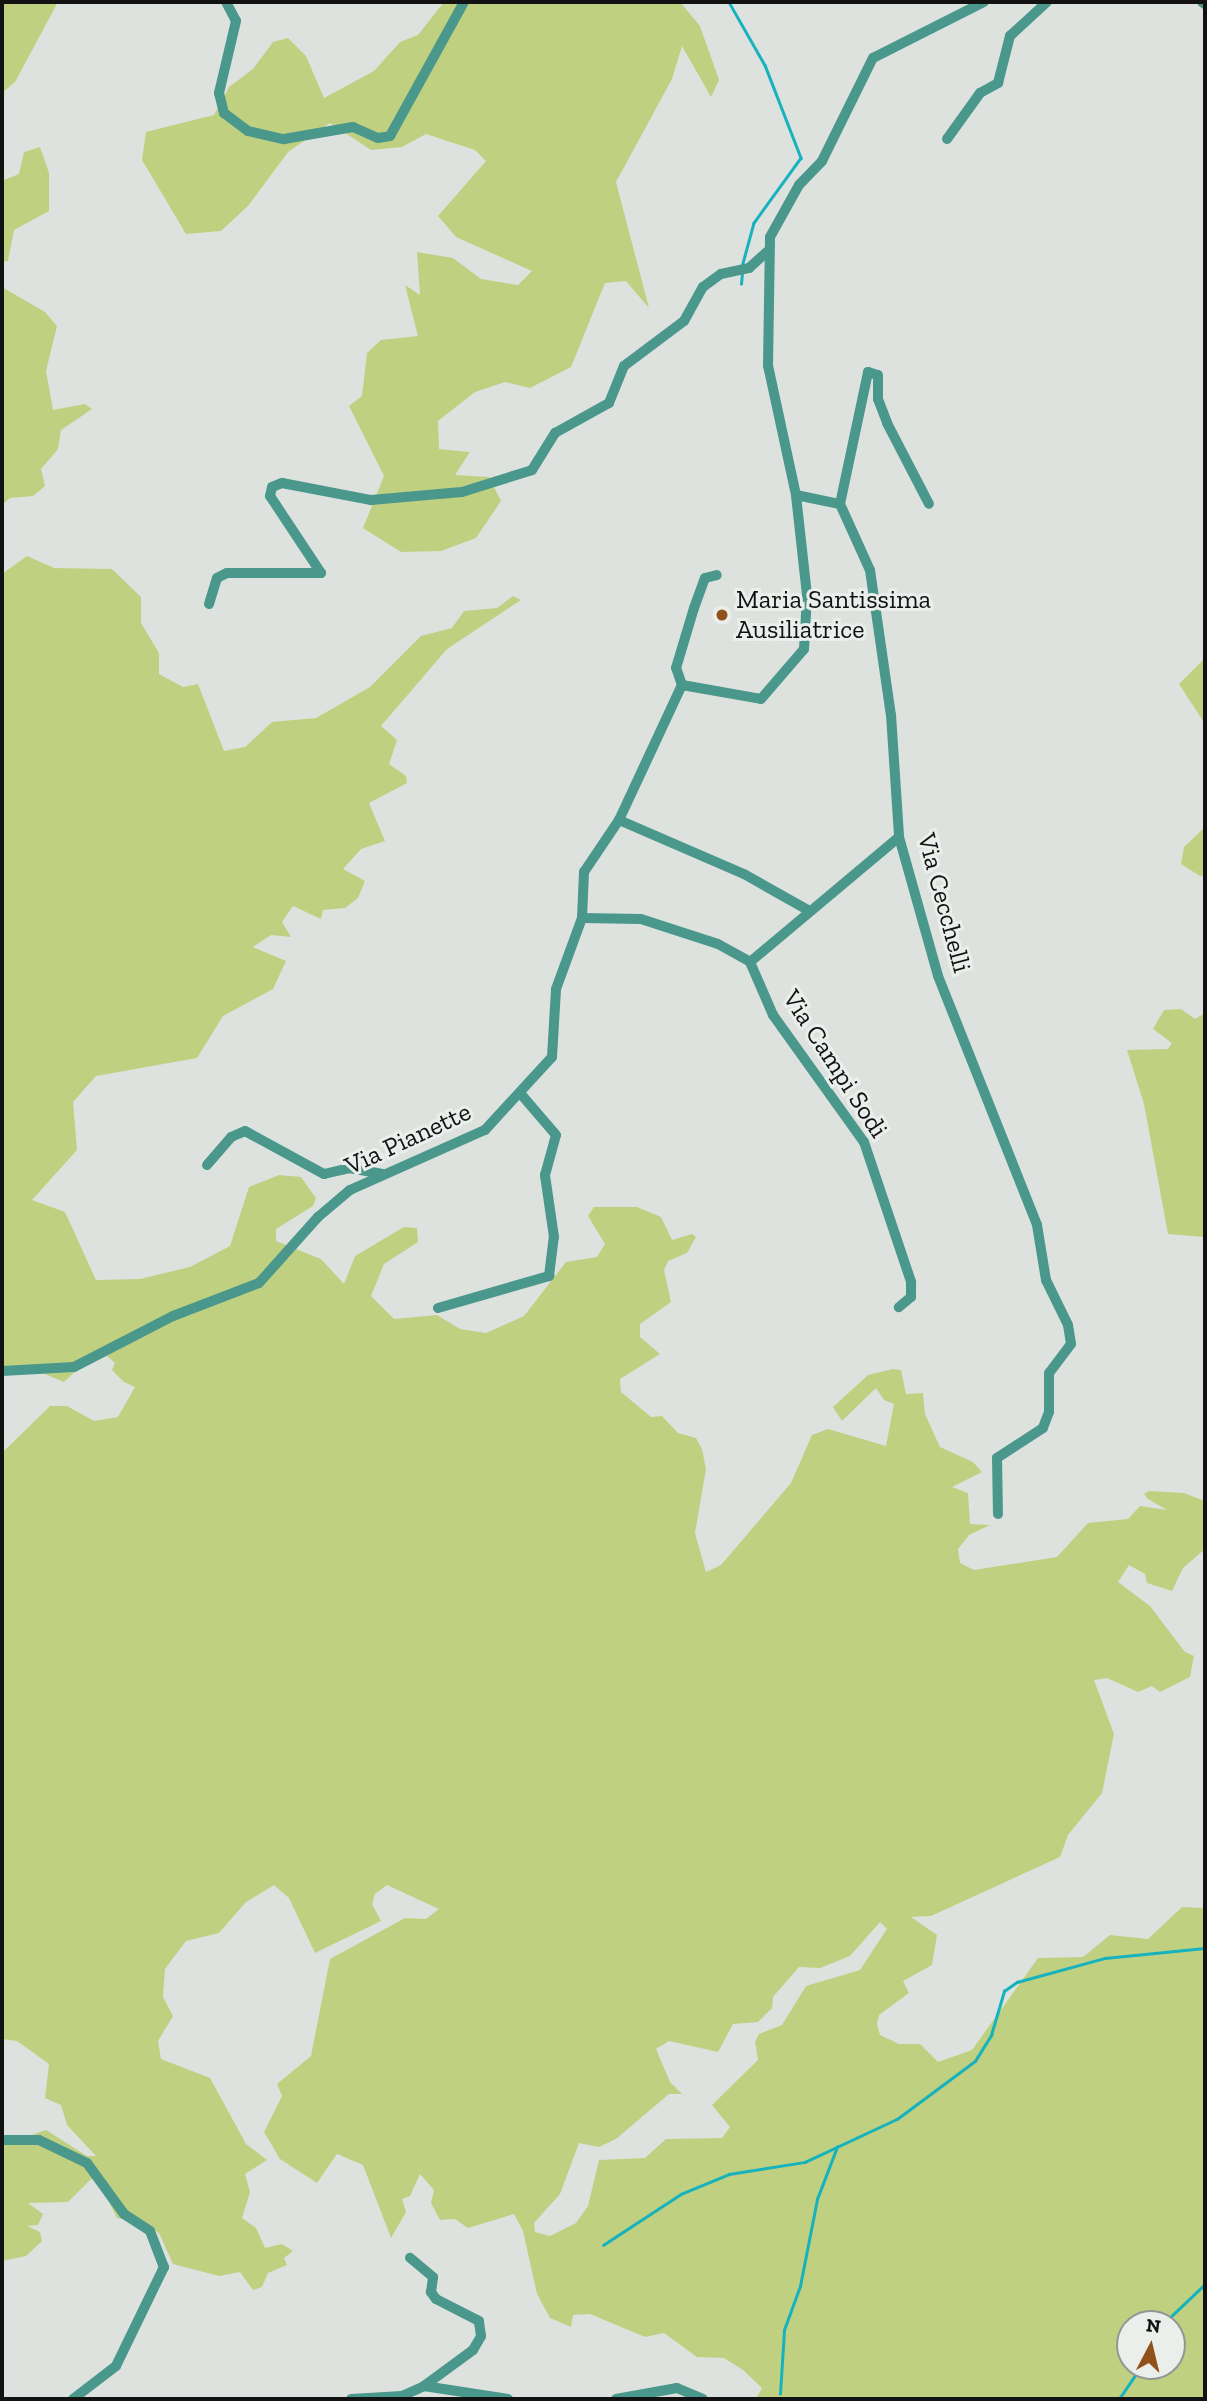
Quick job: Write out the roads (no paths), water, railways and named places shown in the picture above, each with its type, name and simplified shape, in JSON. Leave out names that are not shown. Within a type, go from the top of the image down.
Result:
[{"type":"street","points":[[226,2],[236,21],[219,93],[224,113],[248,131],[284,139],[353,127],[378,138],[390,136],[464,2]]},
{"type":"street","points":[[209,604],[217,578],[227,573],[321,573],[270,496],[272,487],[282,483],[371,500],[463,492],[532,470],[555,432],[609,403],[630,359],[684,321],[703,287],[721,274],[749,268],[767,252],[799,185],[822,161],[873,58],[984,2]]},
{"type":"street","points":[[947,139],[980,93],[998,83],[1010,36],[1047,2]]},
{"type":"street","points":[[717,575],[705,578],[694,608],[676,668],[682,685],[761,699],[804,649],[807,594],[796,495],[771,393],[767,252]]},
{"type":"street","points":[[796,495],[840,504],[868,372],[878,375],[878,399],[887,423],[929,504]]},
{"type":"street","name":"Via Cecchelli","points":[[840,504],[870,570],[877,601],[899,836],[938,975],[1037,1225],[1046,1280],[1071,1344],[1049,1373],[1049,1412],[1043,1429],[997,1458],[998,1514]]},
{"type":"street","name":"Via Pianette","points":[[2,1371],[74,1367],[173,1316],[259,1283],[327,1207],[382,1174],[485,1130],[552,1057],[556,989],[582,918],[584,872],[619,820],[682,685]]},
{"type":"street","points":[[619,820],[744,874],[808,910]]},
{"type":"street","points":[[582,918],[641,919],[718,944],[750,962],[808,910],[899,836]]},
{"type":"street","name":"Via Campi Sodi","points":[[750,962],[773,1015],[863,1142],[911,1282],[911,1297],[899,1307]]},
{"type":"street","points":[[438,1308],[549,1276],[554,1237],[545,1175],[556,1135],[520,1093]]},
{"type":"street","points":[[207,1165],[231,1137],[245,1131],[324,1174],[349,1168],[382,1174]]},
{"type":"street","points":[[2,2140],[39,2140],[87,2163],[124,2214],[150,2231],[161,2256],[162,2275],[116,2366],[73,2399]]},
{"type":"street","points":[[351,2399],[402,2396],[425,2386],[473,2350],[482,2328],[475,2317],[436,2299],[430,2292],[433,2277],[410,2258]]},
{"type":"street","points":[[425,2386],[508,2399]]},
{"type":"street","points":[[616,2399],[677,2388],[703,2399]]},
{"type":"waterway","points":[[729,2],[765,65],[801,158],[754,223],[742,267]]},
{"type":"waterway","points":[[741,284],[742,273]]},
{"type":"waterway","points":[[603,2245],[681,2194],[729,2174],[805,2162],[897,2119],[975,2061],[991,2035],[1004,1991],[1017,1982],[1105,1958],[1205,1948]]},
{"type":"waterway","points":[[780,2394],[784,2330],[800,2286],[817,2199],[837,2147]]},
{"type":"waterway","points":[[1178,2310],[1205,2284]]},
{"type":"waterway","points":[[1119,2399],[1132,2380]]},
{"type":"place","name":"Maria Santissima Ausiliatrice","points":[[722,615]]}]
